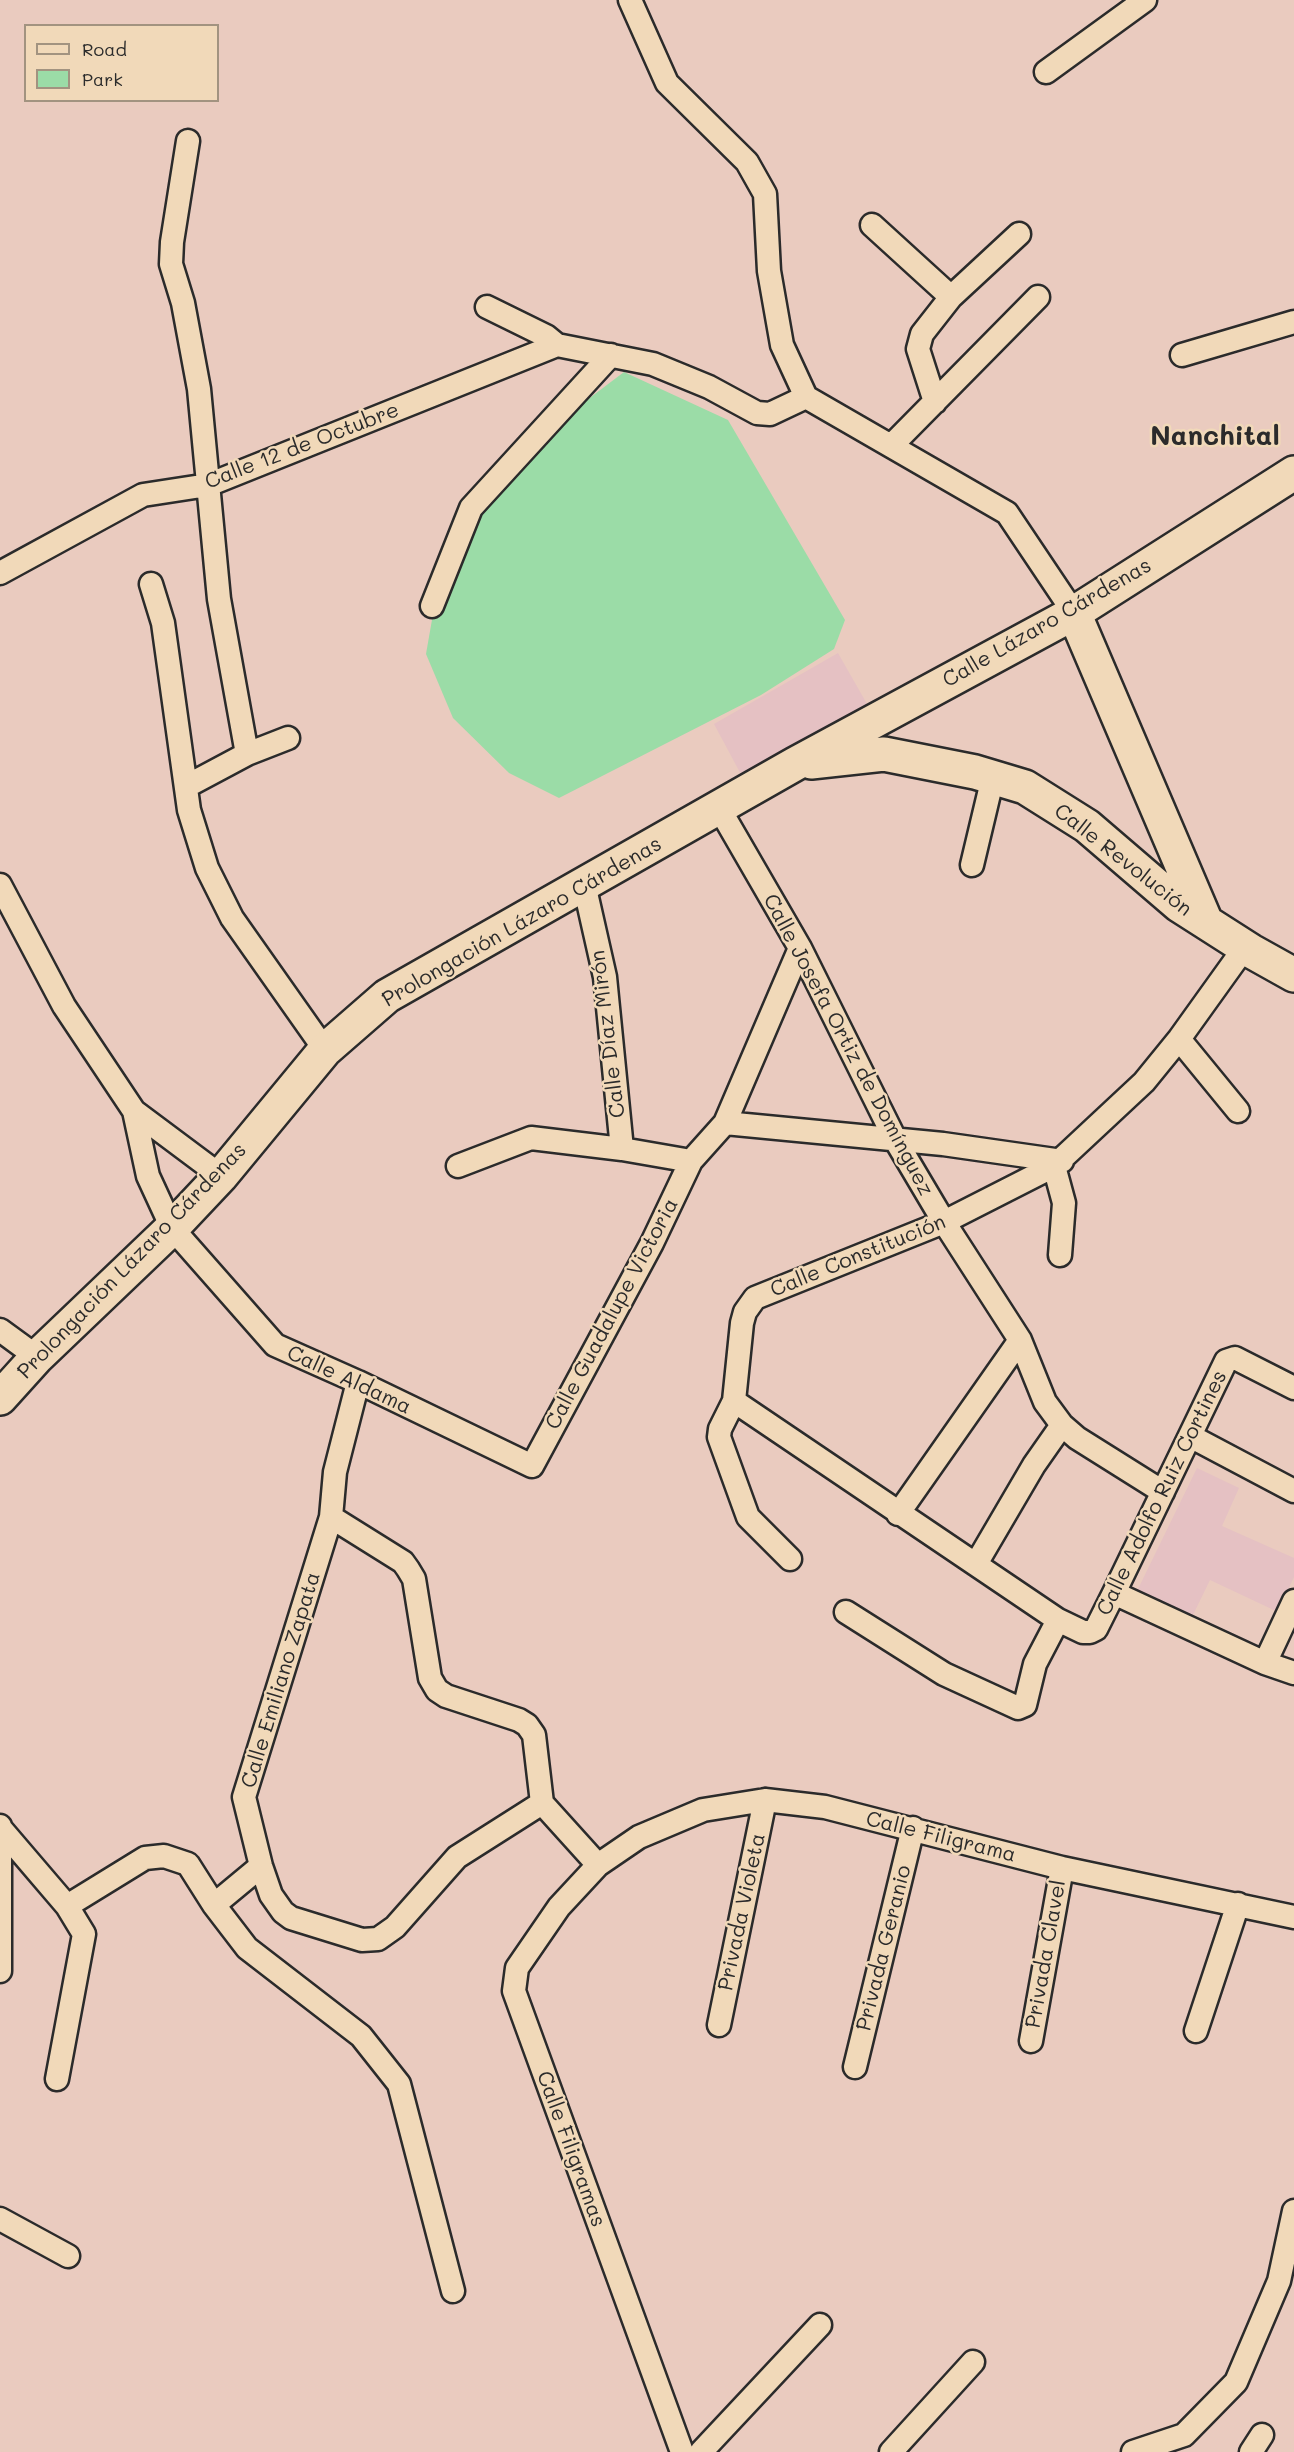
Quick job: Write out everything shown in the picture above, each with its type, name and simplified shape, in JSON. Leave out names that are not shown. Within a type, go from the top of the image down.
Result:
[{"type":"main road","name":"Calle Lázaro Cárdenas","points":[[795,764],[1074,613],[1294,473]]},
{"type":"main road","name":"Calle Revolución","points":[[1074,613],[1206,922]]},
{"type":"main road","name":"Calle Revolución","points":[[795,764],[884,754],[975,772],[1025,787],[1087,826],[1179,905],[1294,975]]},
{"type":"main road","name":"Prolongación Lázaro Cárdenas","points":[[0,1398],[38,1357],[172,1227],[221,1176],[325,1050],[387,996],[795,764]]},
{"type":"street","points":[[630,0],[667,83],[747,162],[765,194],[768,271],[782,345],[806,397],[1007,513],[1074,613]]},
{"type":"street","points":[[1046,72],[1145,0]]},
{"type":"street","points":[[188,141],[172,242],[171,264],[183,303],[199,389],[219,599],[247,754]]},
{"type":"street","points":[[872,225],[951,297]]},
{"type":"street","points":[[935,402],[918,349],[921,334],[951,297],[1019,234]]},
{"type":"street","points":[[891,446],[1038,297]]},
{"type":"street","points":[[487,307],[546,336],[557,345],[653,364],[709,387],[757,413],[770,414],[785,409],[806,397]]},
{"type":"street","points":[[1182,355],[1294,322]]},
{"type":"street","name":"Calle 12 de Octubre","points":[[0,573],[143,495],[208,485],[557,345]]},
{"type":"street","points":[[432,606],[471,508],[611,355]]},
{"type":"street","points":[[151,584],[163,623],[189,810],[207,868],[232,918],[325,1050]]},
{"type":"street","points":[[187,786],[247,754],[288,738]]},
{"type":"street","points":[[972,865],[993,777]]},
{"type":"street","name":"Calle Josefa Ortiz de Domínguez","points":[[719,808],[800,948],[896,1141],[944,1222],[1020,1340],[1045,1402],[1062,1425],[1077,1438],[1163,1492]]},
{"type":"street","name":"Calle Díaz Mirón","points":[[584,884],[605,977],[622,1149]]},
{"type":"street","points":[[0,885],[64,1005],[134,1111],[221,1176]]},
{"type":"street","name":"Calle Constitución","points":[[734,1401],[742,1323],[745,1312],[754,1298],[944,1222],[1058,1163],[1144,1082],[1179,1039],[1245,947]]},
{"type":"street","points":[[800,948],[725,1123],[966,1146],[1058,1163],[1064,1203],[1060,1255]]},
{"type":"street","points":[[1179,1039],[1238,1111]]},
{"type":"street","name":"Calle Aldama","points":[[134,1111],[148,1176],[172,1227],[275,1345],[358,1382],[532,1466]]},
{"type":"street","name":"Calle Guadalupe Victoria","points":[[532,1466],[652,1243],[691,1161],[725,1123]]},
{"type":"street","points":[[458,1166],[531,1138],[622,1149],[691,1161]]},
{"type":"street","points":[[0,1330],[38,1357]]},
{"type":"street","points":[[898,1514],[1020,1340]]},
{"type":"street","name":"Calle Adolfo Ruiz Cortines","points":[[1058,1620],[1083,1632],[1096,1629],[1226,1361],[1235,1358],[1294,1388]]},
{"type":"street","name":"Calle Emiliano Zapata","points":[[358,1382],[335,1472],[332,1517],[244,1797],[261,1866],[271,1895],[282,1912],[291,1918],[362,1940],[378,1939],[395,1926],[456,1857],[542,1803]]},
{"type":"street","points":[[790,1559],[748,1517],[720,1442],[720,1429],[734,1401],[1058,1620],[1035,1664],[1025,1705],[1017,1708],[944,1674],[846,1612]]},
{"type":"street","points":[[976,1564],[1035,1465],[1062,1425]]},
{"type":"street","points":[[1190,1436],[1294,1491]]},
{"type":"street","points":[[332,1517],[403,1562],[414,1579],[430,1678],[437,1690],[446,1696],[519,1720],[527,1725],[534,1735],[542,1803],[598,1865]]},
{"type":"street","points":[[1114,1593],[1265,1663],[1294,1673]]},
{"type":"street","points":[[1265,1663],[1294,1601]]},
{"type":"street","name":"Calle Filigrama","points":[[598,1865],[639,1837],[703,1810],[765,1800],[825,1808],[913,1828],[1062,1868],[1294,1917]]},
{"type":"street","name":"Privada Violeta","points":[[719,2025],[765,1800]]},
{"type":"street","points":[[1,1827],[67,1906],[84,1934],[57,2079]]},
{"type":"street","points":[[0,1971],[1,1827]]},
{"type":"street","name":"Privada Geranio","points":[[855,2067],[913,1828]]},
{"type":"street","points":[[67,1906],[145,1858],[164,1856],[188,1864],[214,1905],[247,1948],[361,2036],[399,2084],[453,2291]]},
{"type":"street","name":"Calle Filigramas","points":[[598,1865],[559,1907],[517,1968],[514,1991],[682,2452]]},
{"type":"street","points":[[214,1905],[261,1866]]},
{"type":"street","name":"Privada Clavel","points":[[1031,2041],[1062,1868]]},
{"type":"street","points":[[1196,2031],[1238,1904]]},
{"type":"street","points":[[1133,2452],[1184,2435],[1236,2382],[1279,2281],[1294,2211]]},
{"type":"street","points":[[0,2219],[68,2256]]},
{"type":"street","points":[[701,2452],[820,2325]]},
{"type":"street","points":[[891,2452],[973,2362]]},
{"type":"shaded area","points":[[838,653],[871,711],[744,780],[714,724]]},
{"type":"shaded area","points":[[1197,1468],[1239,1488],[1222,1526],[1294,1558],[1294,1577],[1278,1612],[1210,1580],[1192,1617],[1137,1591]]},
{"type":"green space","points":[[624,372],[728,420],[845,620],[834,649],[761,695],[559,798],[509,773],[453,718],[426,654],[443,557],[517,453]]},
{"type":"district","name":"Nanchital","points":[[1215,437]]}]
